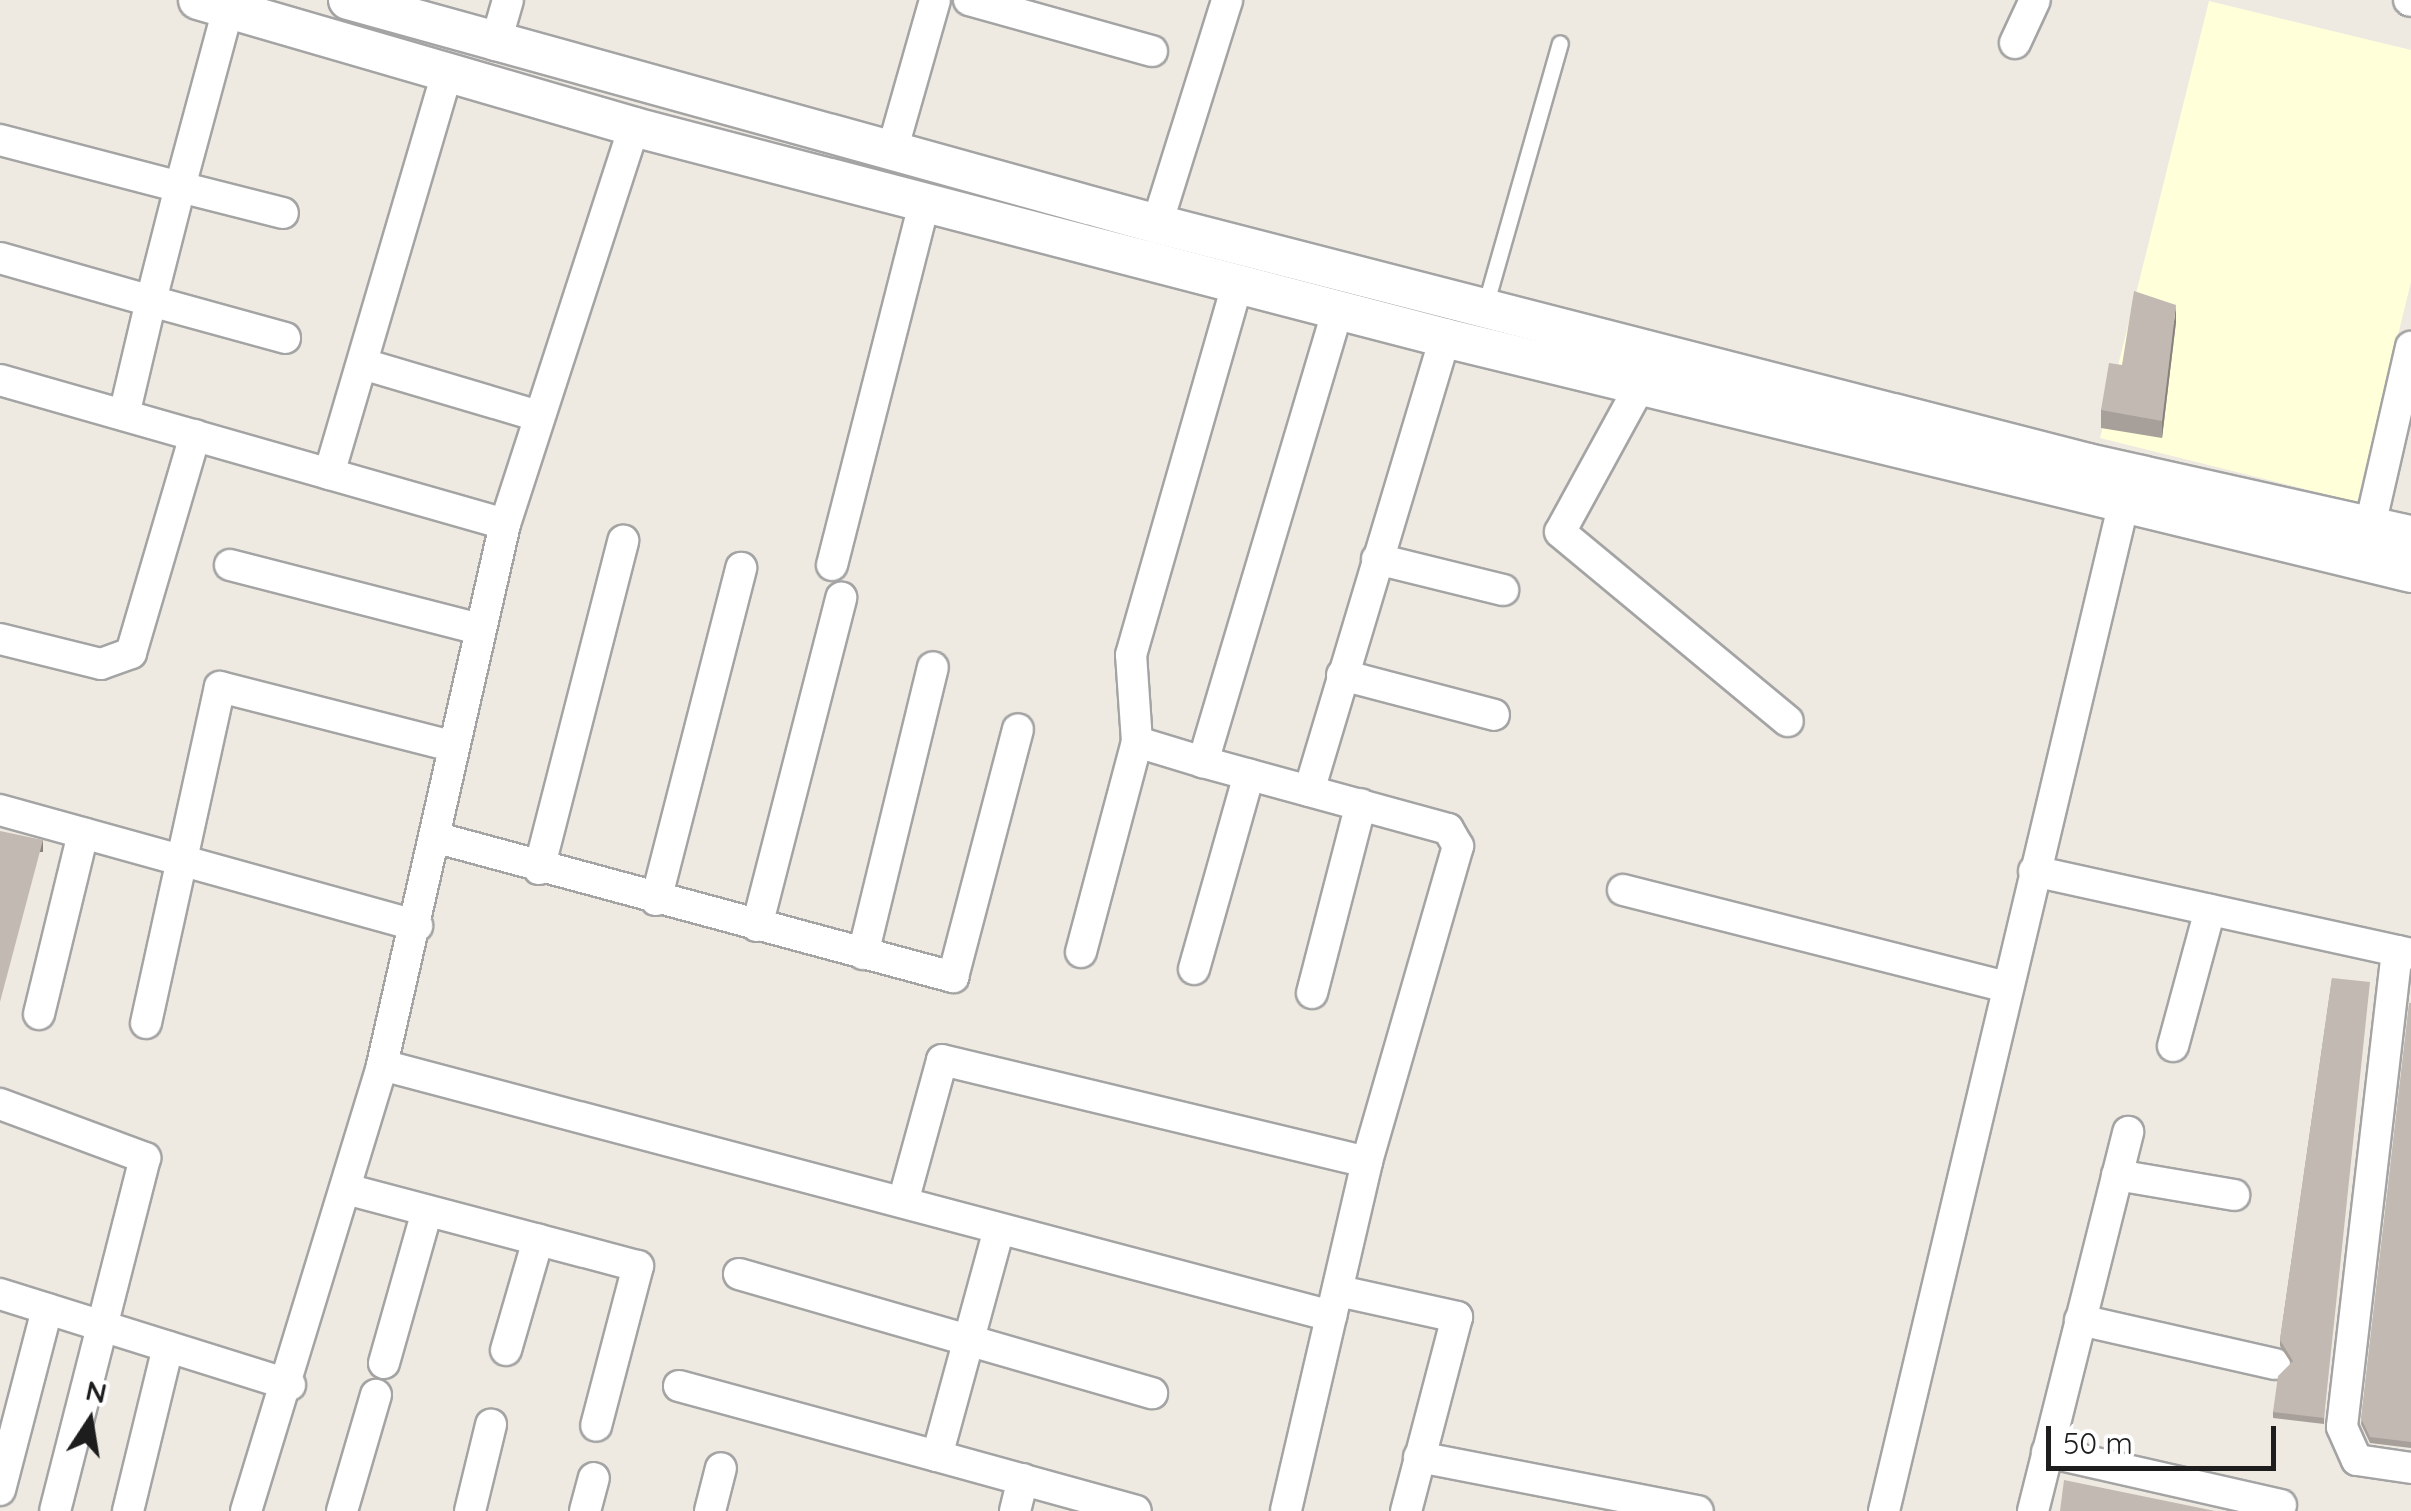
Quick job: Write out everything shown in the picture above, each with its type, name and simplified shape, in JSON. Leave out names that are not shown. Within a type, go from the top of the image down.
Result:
[{"type":"street","points":[[348,0],[494,45],[1157,224],[2130,473],[2411,535]]},
{"type":"street","points":[[494,45],[508,0]]},
{"type":"street","points":[[892,151],[935,0]]},
{"type":"street","points":[[969,0],[1152,51]]},
{"type":"street","points":[[1157,224],[1227,0]]},
{"type":"street","points":[[2015,43],[2035,0]]},
{"type":"street","points":[[124,415],[180,186],[213,4],[634,127],[1444,338],[2122,510],[2411,573]]},
{"type":"street","points":[[328,474],[364,364],[447,72]]},
{"type":"street","points":[[246,1511],[290,1384],[382,1065],[418,926],[452,746],[504,524],[634,127]]},
{"type":"street","points":[[0,140],[283,213]]},
{"type":"street","points":[[832,565],[925,200]]},
{"type":"street","points":[[0,258],[285,338]]},
{"type":"street","points":[[1081,952],[1137,742],[1131,655],[1238,282]]},
{"type":"street","points":[[1203,762],[1338,308]]},
{"type":"street","points":[[1309,791],[1444,338]]},
{"type":"street","points":[[2370,526],[2411,347]]},
{"type":"street","points":[[364,364],[540,416]]},
{"type":"street","points":[[0,380],[504,524]]},
{"type":"street","points":[[1640,386],[1565,509],[1565,542],[1788,721]]},
{"type":"street","points":[[0,639],[102,664],[131,652],[194,436]]},
{"type":"street","points":[[1884,1511],[2130,473]]},
{"type":"street","points":[[539,869],[623,540]]},
{"type":"street","points":[[1377,559],[1503,590]]},
{"type":"street","points":[[230,565],[480,630]]},
{"type":"street","points":[[656,900],[741,568]]},
{"type":"street","points":[[757,926],[841,598]]},
{"type":"street","points":[[862,954],[933,667]]},
{"type":"street","points":[[1342,675],[1494,715]]},
{"type":"street","points":[[146,1024],[220,686],[452,746]]},
{"type":"street","points":[[434,838],[952,977],[1018,729]]},
{"type":"street","points":[[1137,742],[1448,829],[1458,846],[1367,1162],[1286,1511]]},
{"type":"street","points":[[1194,969],[1249,775]]},
{"type":"street","points":[[1312,993],[1360,804]]},
{"type":"street","points":[[0,810],[418,926]]},
{"type":"street","points":[[39,1014],[84,833]]},
{"type":"street","points":[[2034,872],[2404,952],[2342,1428],[2357,1460],[2411,1468]]},
{"type":"street","points":[[1623,890],[2006,986]]},
{"type":"street","points":[[2174,1046],[2210,910]]},
{"type":"street","points":[[903,1202],[942,1060],[1367,1162]]},
{"type":"street","points":[[382,1065],[999,1229],[1335,1304],[1456,1317],[1406,1511]]},
{"type":"street","points":[[0,1104],[146,1158],[99,1325],[55,1511]]},
{"type":"street","points":[[2034,1511],[2128,1132]]},
{"type":"street","points":[[2117,1175],[2234,1195]]},
{"type":"street","points":[[346,1189],[638,1266],[596,1426]]},
{"type":"street","points":[[384,1363],[427,1210]]},
{"type":"street","points":[[937,1456],[999,1229]]},
{"type":"street","points":[[506,1350],[538,1240]]},
{"type":"street","points":[[739,1274],[1152,1393]]},
{"type":"street","points":[[0,1294],[290,1384]]},
{"type":"street","points":[[0,1490],[47,1309]]},
{"type":"street","points":[[2080,1320],[2275,1364]]},
{"type":"street","points":[[128,1511],[168,1346]]},
{"type":"street","points":[[680,1386],[1136,1511]]},
{"type":"street","points":[[342,1511],[376,1395]]},
{"type":"street","points":[[470,1511],[491,1425]]},
{"type":"street","points":[[2047,1452],[2281,1505]]},
{"type":"street","points":[[1420,1457],[1698,1511]]},
{"type":"street","points":[[710,1511],[720,1468]]},
{"type":"street","points":[[585,1511],[594,1478]]},
{"type":"street","points":[[1015,1511],[1023,1479]]},
{"type":"lane","points":[[1485,306],[1560,43]]},
{"type":"shaded area","points":[[2209,1],[2411,50],[2411,282],[2357,502],[2100,438]]},
{"type":"building","points":[[2134,291],[2176,305],[2162,421],[2101,410],[2109,363],[2122,365]]},
{"type":"building","points":[[0,831],[43,840],[0,1002]]},
{"type":"building","points":[[2332,978],[2370,982],[2324,1418],[2273,1412],[2278,1376],[2293,1361],[2280,1340]]},
{"type":"building","points":[[2409,1003],[2411,1442],[2370,1437],[2361,1418]]},
{"type":"building","points":[[2064,1480],[2215,1511],[2060,1511]]}]
